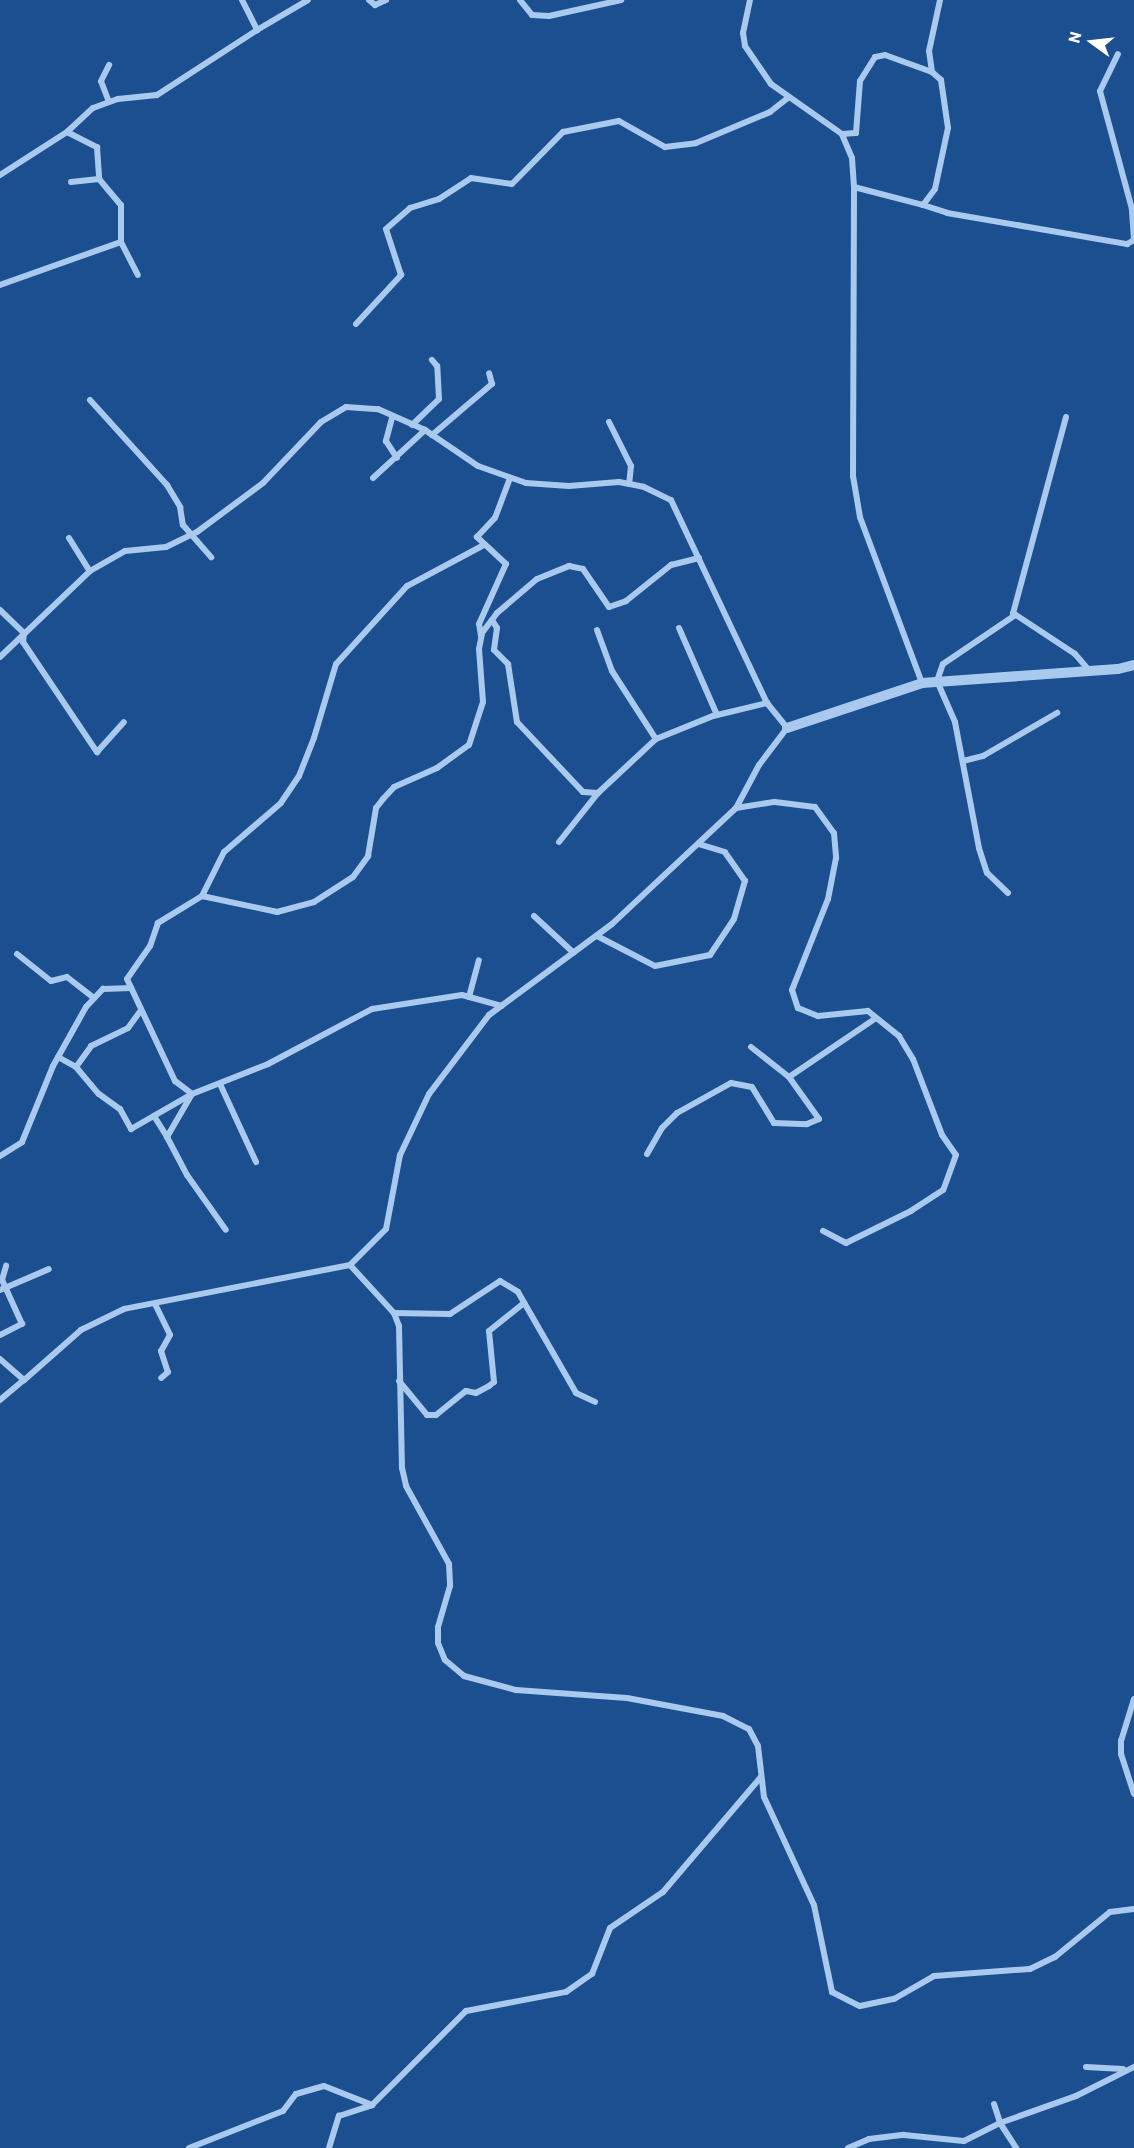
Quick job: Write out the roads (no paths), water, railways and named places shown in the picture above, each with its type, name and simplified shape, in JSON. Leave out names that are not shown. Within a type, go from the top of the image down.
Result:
[{"type":"street","points":[[242,0],[257,30]]},
{"type":"street","points":[[0,175],[67,132],[93,108],[109,102],[158,95],[257,30],[308,0]]},
{"type":"street","points":[[369,0],[375,5],[386,0]]},
{"type":"street","points":[[520,0],[532,15],[549,16],[621,0]]},
{"type":"street","points":[[750,0],[743,33],[745,46],[771,84],[842,135],[852,158],[854,187],[853,476],[860,517],[922,683]]},
{"type":"street","points":[[932,72],[929,51],[940,0]]},
{"type":"street","points":[[854,187],[947,213],[1127,244],[1134,240],[1132,209],[1100,91],[1118,54]]},
{"type":"street","points":[[842,135],[856,133],[860,81],[875,57],[885,55],[932,72],[941,80],[948,128],[935,189],[923,205]]},
{"type":"street","points":[[109,65],[100,81],[109,102]]},
{"type":"street","points":[[356,324],[401,275],[386,229],[410,208],[439,199],[471,178],[512,184],[563,132],[619,121],[666,147],[686,144],[770,112],[789,97]]},
{"type":"street","points":[[67,132],[97,147],[99,179],[121,205],[121,242],[138,275]]},
{"type":"street","points":[[71,182],[99,179]]},
{"type":"street","points":[[0,285],[121,242]]},
{"type":"street","points":[[412,425],[440,399],[437,366],[432,360]]},
{"type":"street","points":[[432,435],[492,384],[489,373]]},
{"type":"street","points":[[90,400],[167,485],[180,507],[189,535],[211,556]]},
{"type":"street","points":[[0,657],[90,571],[124,551],[166,547],[231,510],[263,483],[309,433],[346,407],[378,409],[392,418],[425,429],[478,466],[526,483],[569,486],[629,484],[671,500],[767,703],[787,728]]},
{"type":"street","points":[[1008,893],[987,873],[968,801],[955,722],[937,681],[943,664],[1014,616],[1029,546],[1066,417]]},
{"type":"street","points":[[392,418],[386,441],[397,458]]},
{"type":"street","points":[[609,422],[631,466],[629,484]]},
{"type":"street","points":[[373,477],[397,458],[408,441],[425,429]]},
{"type":"street","points":[[202,896],[277,912],[314,902],[353,877],[368,856],[376,808],[394,787],[461,754],[475,734],[484,690],[481,637],[478,624],[506,564],[482,546],[477,537],[495,518],[510,478]]},
{"type":"street","points":[[69,538],[90,571]]},
{"type":"street","points":[[192,1094],[175,1081],[127,980],[150,946],[158,923],[202,896],[224,852],[281,803],[299,776],[336,664],[407,586],[482,546]]},
{"type":"street","points":[[481,637],[492,620],[521,591],[554,570],[569,566],[583,569],[609,607],[626,601],[671,565],[699,558]]},
{"type":"street","points":[[0,610],[24,633]]},
{"type":"street","points":[[1014,616],[1075,654],[1090,671]]},
{"type":"street","points":[[492,620],[497,628],[494,650],[508,664],[517,722],[583,792],[598,794]]},
{"type":"street","points":[[678,628],[717,715]]},
{"type":"street","points":[[597,630],[612,671],[656,739]]},
{"type":"street","points":[[24,633],[23,642],[97,752],[124,722]]},
{"type":"street","points":[[0,1400],[81,1330],[124,1310],[350,1265],[386,1228],[400,1155],[429,1094],[489,1016],[597,936],[736,808],[759,765],[787,728],[922,683],[1090,671],[1134,665]]},
{"type":"street","points":[[559,842],[598,794],[656,739],[717,715],[767,703]]},
{"type":"street","points":[[963,761],[983,756],[1057,713]]},
{"type":"street","points":[[736,808],[775,802],[814,807],[834,833],[836,858],[828,899],[792,990],[798,1008],[818,1016],[868,1011],[899,1036],[913,1059],[942,1135],[956,1155],[943,1190],[912,1211],[846,1243],[823,1231]]},
{"type":"street","points":[[597,936],[656,966],[710,955],[734,919],[745,881],[725,852],[698,844]]},
{"type":"street","points":[[534,916],[574,953]]},
{"type":"street","points":[[17,954],[51,981],[67,977],[94,998]]},
{"type":"street","points":[[470,997],[479,960]]},
{"type":"street","points":[[0,1156],[22,1142],[58,1057],[94,998],[103,989],[131,988]]},
{"type":"street","points":[[58,1057],[76,1067],[99,1094],[120,1109],[130,1129],[192,1094],[268,1064],[372,1009],[400,1002],[470,997],[502,1006]]},
{"type":"street","points":[[76,1067],[91,1046],[128,1028],[141,1010]]},
{"type":"street","points":[[789,1077],[876,1018]]},
{"type":"street","points":[[647,1154],[662,1128],[677,1113],[731,1083],[752,1086],[774,1123],[807,1125],[819,1119],[789,1077],[751,1047]]},
{"type":"street","points":[[220,1084],[256,1162]]},
{"type":"street","points":[[167,1137],[192,1094]]},
{"type":"street","points":[[154,1116],[187,1175],[226,1230]]},
{"type":"street","points":[[350,1265],[394,1313],[399,1326],[400,1451],[406,1486],[449,1564],[450,1586],[438,1627],[438,1643],[450,1665],[464,1676],[516,1690],[627,1698],[723,1716],[749,1729],[758,1746],[764,1797],[814,1905],[832,1992],[844,2001],[860,2006],[894,1999],[934,1976],[1030,1969],[1055,1957],[1110,1912],[1134,1909]]},
{"type":"street","points":[[0,1335],[21,1324],[3,1289],[2,1280],[6,1266]]},
{"type":"street","points":[[3,1289],[49,1269]]},
{"type":"street","points":[[394,1313],[450,1314],[500,1281],[518,1292],[576,1393],[596,1402]]},
{"type":"street","points":[[399,1381],[427,1415],[436,1415],[466,1391],[476,1393],[489,1386],[494,1382],[489,1331],[524,1303]]},
{"type":"street","points":[[155,1304],[170,1335],[161,1351],[168,1372],[160,1378]]},
{"type":"street","points":[[0,1359],[24,1380]]},
{"type":"street","points":[[1134,1699],[1121,1741],[1120,1754],[1134,1794]]},
{"type":"street","points":[[329,2148],[339,2116],[372,2105],[466,2011],[566,1992],[592,1974],[610,1928],[663,1892],[761,1777]]},
{"type":"street","points":[[1086,2067],[1123,2069],[1134,2067]]},
{"type":"street","points":[[848,2148],[869,2139],[904,2135],[955,2143],[999,2123],[1076,2096],[1123,2069]]},
{"type":"street","points":[[189,2148],[283,2111],[296,2094],[324,2086],[348,2092],[372,2105]]},
{"type":"street","points":[[994,2104],[999,2123],[1016,2148]]}]
